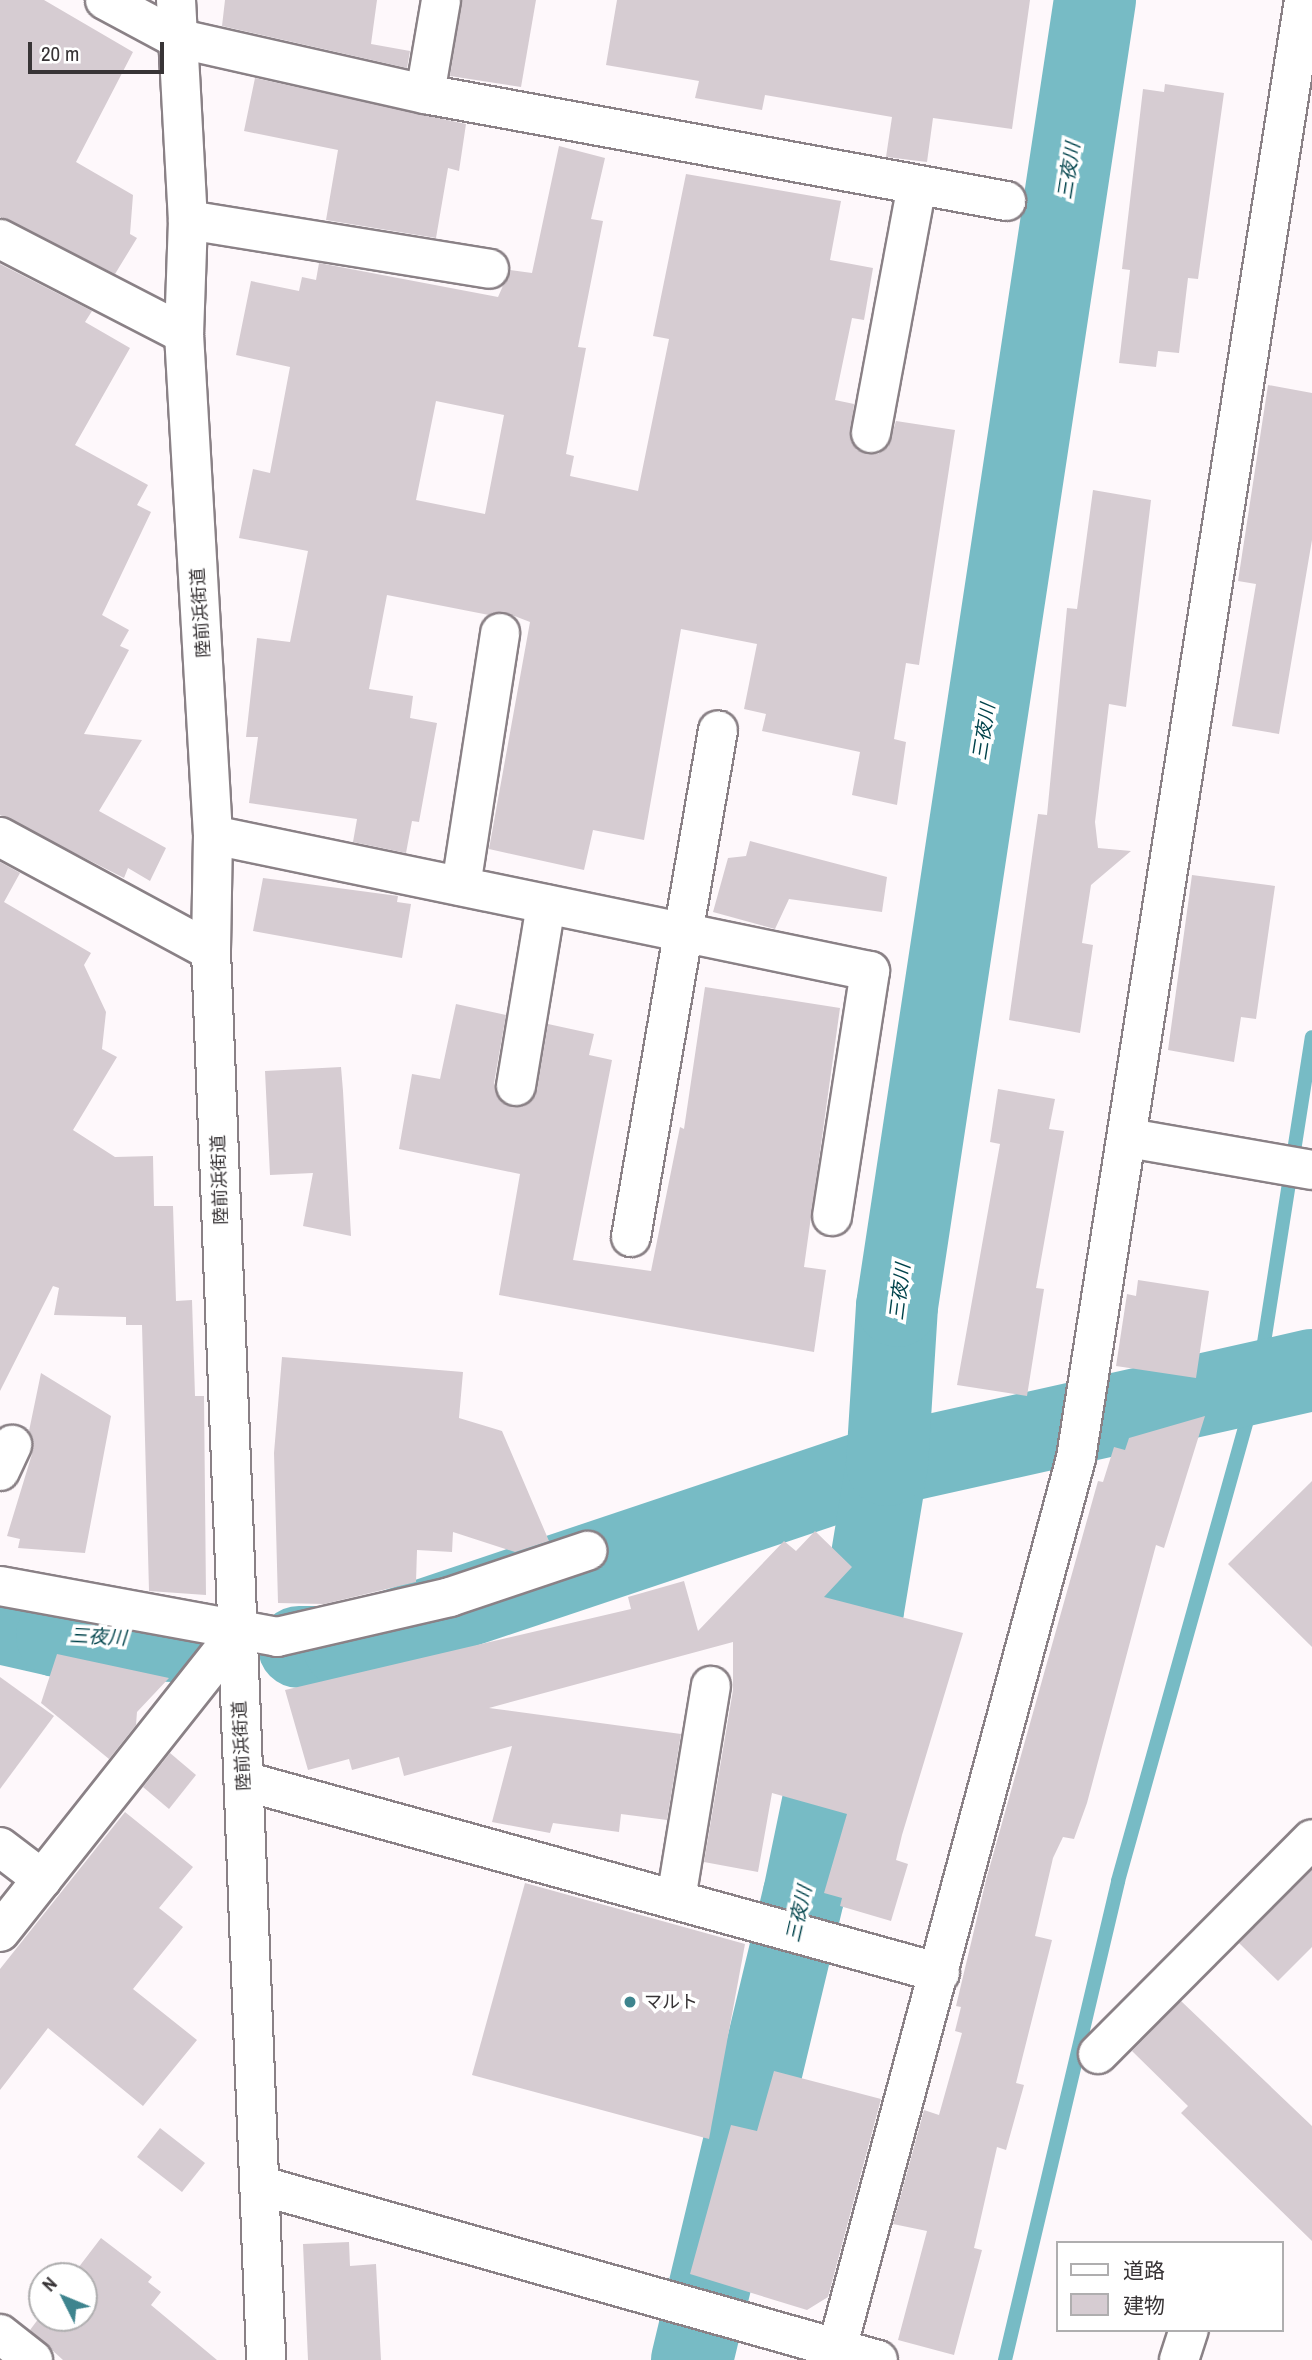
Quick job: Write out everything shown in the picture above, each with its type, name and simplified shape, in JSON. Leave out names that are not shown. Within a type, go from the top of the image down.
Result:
[{"type":"street","points":[[105,0],[176,38],[425,94],[1006,201]]},
{"type":"street","name":"陸前浜街道","points":[[176,0],[188,220],[184,334],[213,835],[211,951],[237,1633],[262,2186],[266,2360]]},
{"type":"street","points":[[425,94],[441,0]]},
{"type":"street","points":[[835,2355],[940,1973],[1076,1458],[1308,1]]},
{"type":"street","points":[[871,433],[917,185]]},
{"type":"street","points":[[188,220],[489,269]]},
{"type":"street","points":[[0,239],[184,334]]},
{"type":"street","points":[[461,886],[500,633]]},
{"type":"street","points":[[631,1237],[718,730]]},
{"type":"street","points":[[213,835],[870,971],[832,1216]]},
{"type":"street","points":[[0,837],[211,951]]},
{"type":"street","points":[[516,1086],[546,904]]},
{"type":"street","points":[[1129,1138],[1299,1168]]},
{"type":"street","points":[[0,1586],[237,1633],[277,1636],[450,1597],[587,1551]]},
{"type":"street","points":[[0,1932],[237,1633]]},
{"type":"street","points":[[676,1899],[711,1686]]},
{"type":"street","points":[[244,1781],[940,1973]]},
{"type":"street","points":[[1098,2054],[1312,1839]]},
{"type":"street","points":[[0,1847],[42,1879]]},
{"type":"street","points":[[262,2186],[835,2355],[878,2360]]},
{"type":"street","points":[[1179,2360],[1188,2332]]},
{"type":"street","points":[[0,2334],[33,2360]]},
{"type":"building","points":[[0,0],[44,0],[133,52],[76,162],[133,195],[130,234],[137,238],[115,274],[0,217]]},
{"type":"building","points":[[225,0],[377,0],[371,44],[410,51],[407,68],[222,26]]},
{"type":"building","points":[[462,0],[536,0],[521,87],[450,76]]},
{"type":"building","points":[[617,0],[1030,0],[1012,129],[933,118],[927,162],[886,157],[892,117],[765,95],[762,110],[695,98],[699,81],[606,65]]},
{"type":"building","points":[[255,78],[466,124],[459,171],[448,168],[436,238],[326,220],[338,150],[244,131]]},
{"type":"building","points":[[1165,84],[1224,93],[1198,279],[1188,278],[1179,353],[1158,351],[1156,367],[1119,363],[1130,270],[1122,269],[1143,89],[1164,92]]},
{"type":"building","points":[[559,146],[605,158],[591,219],[603,221],[578,347],[586,348],[566,454],[574,456],[570,476],[638,491],[669,339],[653,336],[686,174],[841,201],[830,260],[873,268],[864,320],[852,318],[835,400],[854,404],[851,441],[857,450],[878,454],[888,447],[896,421],[955,430],[919,665],[906,663],[894,739],[906,742],[897,805],[852,795],[860,752],[762,731],[766,714],[744,709],[757,644],[681,629],[644,840],[593,830],[584,870],[489,849],[530,622],[504,612],[489,615],[387,595],[369,689],[413,696],[410,718],[437,723],[419,822],[412,821],[406,853],[353,842],[357,819],[249,803],[258,737],[246,737],[257,638],[290,642],[308,551],[239,538],[253,469],[270,473],[290,367],[236,355],[251,281],[299,291],[302,277],[316,280],[319,263],[498,297],[510,270],[532,273]],"holes":[[[436,401],[504,415],[485,514],[416,500]]]},
{"type":"building","points":[[0,264],[92,311],[85,322],[130,348],[75,445],[148,485],[137,505],[151,512],[102,615],[129,630],[120,646],[129,650],[84,734],[142,740],[99,811],[166,848],[150,881],[128,868],[124,878],[0,815]]},
{"type":"building","points":[[1268,385],[1312,393],[1312,540],[1279,734],[1232,726],[1256,584],[1238,581]]},
{"type":"building","points":[[1093,490],[1151,500],[1126,707],[1109,704],[1095,822],[1098,848],[1131,851],[1091,885],[1082,943],[1093,945],[1080,1033],[1009,1020],[1038,814],[1047,815],[1067,608],[1077,609]]},
{"type":"building","points":[[750,841],[887,877],[882,912],[789,899],[775,929],[713,912],[728,858],[746,856]]},
{"type":"building","points":[[0,862],[20,873],[4,902],[91,953],[84,965],[106,1012],[102,1049],[117,1057],[73,1130],[115,1157],[153,1156],[154,1206],[173,1206],[176,1301],[192,1300],[195,1396],[204,1396],[206,1595],[149,1591],[142,1325],[126,1325],[126,1317],[54,1315],[59,1288],[53,1286],[0,1391]]},
{"type":"building","points":[[1192,875],[1275,886],[1256,1019],[1241,1017],[1234,1062],[1168,1050]]},
{"type":"building","points":[[263,878],[398,896],[397,902],[411,904],[402,958],[253,931]]},
{"type":"building","points":[[705,987],[840,1008],[804,1267],[826,1270],[814,1352],[499,1295],[520,1174],[399,1149],[412,1074],[440,1079],[456,1004],[506,1015],[494,1083],[502,1102],[512,1107],[524,1106],[537,1090],[548,1024],[594,1034],[589,1055],[612,1060],[573,1260],[651,1271],[680,1127],[684,1129]]},
{"type":"building","points":[[341,1067],[351,1236],[303,1226],[313,1173],[270,1175],[265,1071]]},
{"type":"building","points":[[998,1089],[1055,1099],[1049,1129],[1064,1131],[1036,1288],[1044,1289],[1027,1396],[957,1385],[1000,1144],[990,1142]]},
{"type":"building","points":[[1138,1280],[1209,1291],[1196,1378],[1116,1366],[1127,1294],[1136,1296]]},
{"type":"building","points":[[282,1357],[463,1372],[459,1418],[502,1431],[549,1541],[515,1552],[453,1532],[452,1552],[417,1550],[416,1582],[324,1604],[278,1603],[274,1453]]},
{"type":"building","points":[[41,1373],[111,1416],[85,1553],[18,1548],[20,1539],[7,1536],[32,1454],[29,1431]]},
{"type":"building","points":[[1205,1416],[1164,1548],[1156,1545],[1087,1803],[1074,1839],[1063,1837],[1053,1858],[1035,1936],[1052,1940],[1016,2083],[1024,2085],[1006,2150],[997,2147],[974,2248],[982,2250],[954,2355],[898,2340],[927,2231],[893,2224],[924,2110],[939,2115],[962,2033],[955,2031],[961,2007],[956,2006],[986,1880],[1098,1481],[1103,1482],[1114,1447],[1125,1450],[1129,1438]]},
{"type":"building","points":[[1312,1481],[1312,1647],[1228,1564]]},
{"type":"building","points":[[815,1531],[852,1567],[824,1597],[963,1633],[902,1835],[896,1860],[908,1864],[891,1921],[840,1906],[842,1898],[824,1893],[847,1814],[772,1793],[758,1872],[704,1862],[733,1690],[733,1642],[489,1708],[681,1734],[667,1820],[621,1814],[619,1832],[553,1823],[550,1833],[492,1822],[512,1746],[404,1776],[399,1757],[352,1770],[349,1759],[308,1770],[285,1690],[631,1609],[628,1597],[684,1581],[698,1631],[784,1541],[796,1551]]},
{"type":"building","points":[[57,1654],[169,1678],[137,1712],[136,1725],[109,1759],[41,1703]]},
{"type":"building","points":[[0,1677],[54,1716],[0,1789]]},
{"type":"building","points":[[170,1753],[196,1775],[169,1809],[143,1787]]},
{"type":"building","points":[[125,1812],[193,1867],[159,1908],[183,1927],[133,1989],[197,2040],[143,2106],[48,2028],[0,2090],[0,1969]]},
{"type":"building","points":[[1312,1870],[1312,1947],[1278,1981],[1239,1943]]},
{"type":"building","name":"マルト","points":[[525,1883],[745,1944],[709,2139],[472,2075]]},
{"type":"building","points":[[1181,2001],[1312,2126],[1312,2241],[1181,2113],[1188,2106],[1132,2051]]},
{"type":"building","points":[[774,2071],[881,2099],[828,2297],[807,2310],[690,2274],[731,2125],[757,2131]]},
{"type":"building","points":[[160,2128],[205,2163],[182,2192],[137,2157]]},
{"type":"building","points":[[101,2238],[152,2277],[148,2282],[161,2292],[151,2305],[217,2360],[63,2360],[32,2332],[98,2332],[98,2262],[83,2262]]},
{"type":"building","points":[[349,2242],[350,2266],[376,2264],[381,2360],[308,2360],[303,2244]]},
{"type":"waterway","name":"三夜川","points":[[692,2360],[804,1894],[863,1610],[887,1465],[897,1306],[1095,0]]},
{"type":"waterway","points":[[1005,2360],[1118,1881],[1258,1381],[1312,1037]]},
{"type":"waterway","name":"三夜川","points":[[299,1647],[344,1647],[887,1465],[1312,1370]]},
{"type":"waterway","name":"三夜川","points":[[0,1623],[57,1636],[197,1642]]},
{"type":"place","name":"マルト","points":[[630,2002]]}]
